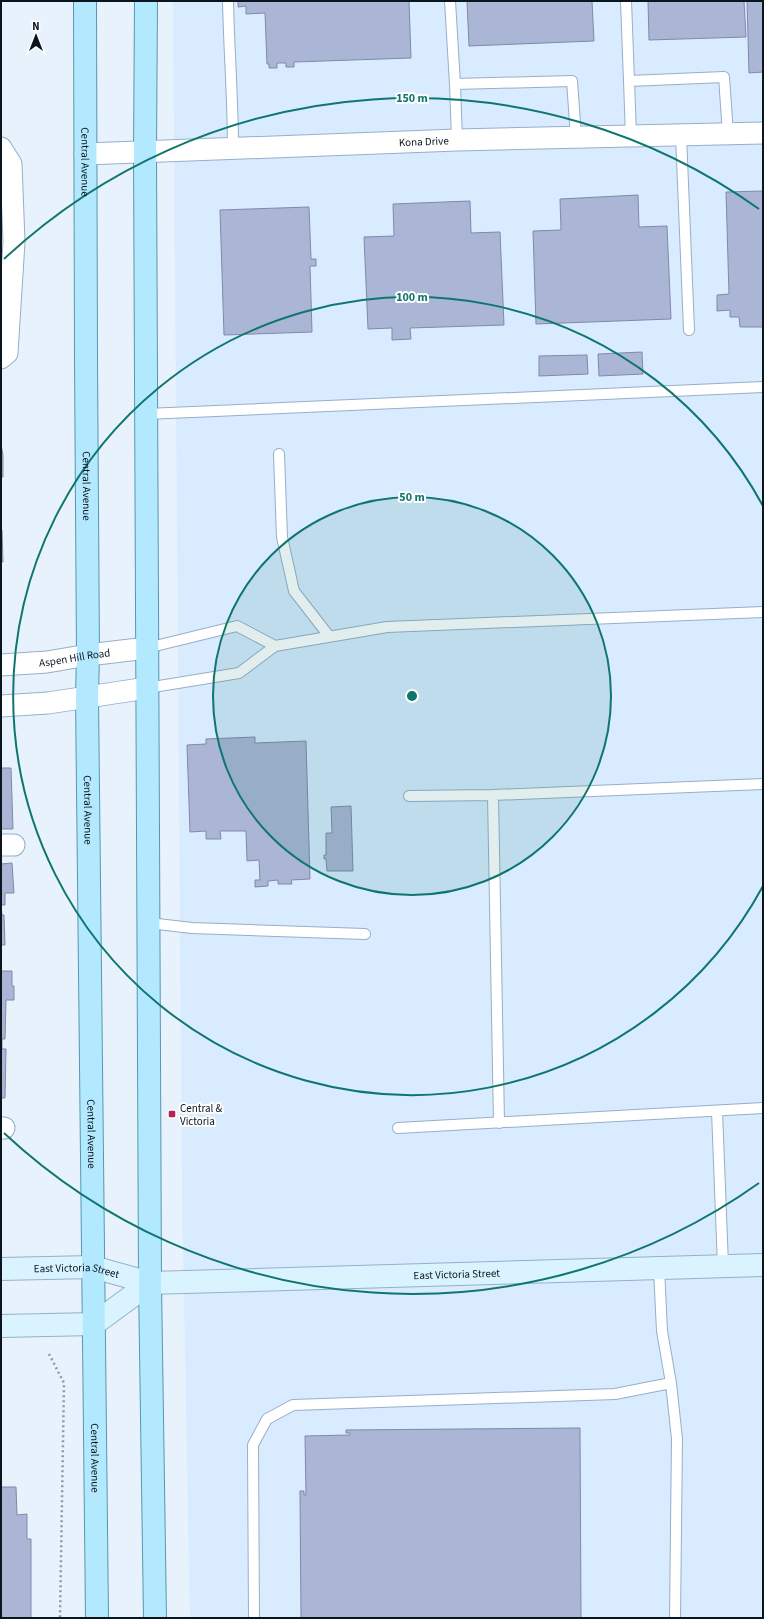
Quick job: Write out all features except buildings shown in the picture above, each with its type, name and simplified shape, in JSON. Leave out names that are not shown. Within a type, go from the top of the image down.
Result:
[{"type":"main road","name":"Central Avenue","points":[[86,1],[87,697],[97,1618]]},
{"type":"main road","points":[[146,1],[145,152],[150,1284],[155,1618]]},
{"type":"main road","name":"East Victoria Street","points":[[1,1269],[93,1267],[150,1284],[763,1265]]},
{"type":"main road","points":[[1,1326],[94,1324],[150,1284]]},
{"type":"street","name":"Kona Drive","points":[[86,154],[457,140],[763,133]]},
{"type":"street","points":[[1,148],[11,164],[14,242],[7,353],[1,358]]},
{"type":"street","name":"Aspen Hill Road","points":[[1,665],[48,662],[88,655],[147,648]]},
{"type":"street","points":[[1,706],[48,703],[147,688]]},
{"type":"lane","points":[[228,1],[230,70],[233,98],[233,149]]},
{"type":"lane","points":[[450,1],[457,140]]},
{"type":"lane","points":[[626,1],[631,136]]},
{"type":"lane","points":[[629,81],[724,77],[728,134]]},
{"type":"lane","points":[[455,84],[572,81],[576,137]]},
{"type":"lane","points":[[681,135],[689,330]]},
{"type":"lane","points":[[146,414],[763,386]]},
{"type":"lane","points":[[279,454],[282,537],[294,591],[328,636]]},
{"type":"lane","points":[[147,688],[239,673],[275,646],[387,627],[763,612]]},
{"type":"lane","points":[[147,648],[237,626],[275,646]]},
{"type":"lane","points":[[409,796],[493,795],[763,784]]},
{"type":"lane","points":[[493,795],[499,1123]]},
{"type":"lane","points":[[148,923],[192,928],[365,934]]},
{"type":"lane","points":[[398,1128],[763,1108]]},
{"type":"lane","points":[[716,1111],[723,1266]]},
{"type":"lane","points":[[659,1268],[662,1331],[671,1383],[677,1439],[675,1618]]},
{"type":"lane","points":[[254,1618],[253,1445],[267,1419],[293,1405],[615,1394],[671,1383]]},
{"type":"path","points":[[49,1354],[64,1383],[60,1618]]},
{"type":"shaded area","points":[[173,1],[763,1],[763,1618],[190,1618],[182,1189]]},
{"type":"place","name":"Central & Victoria","points":[[172,1114]]}]
